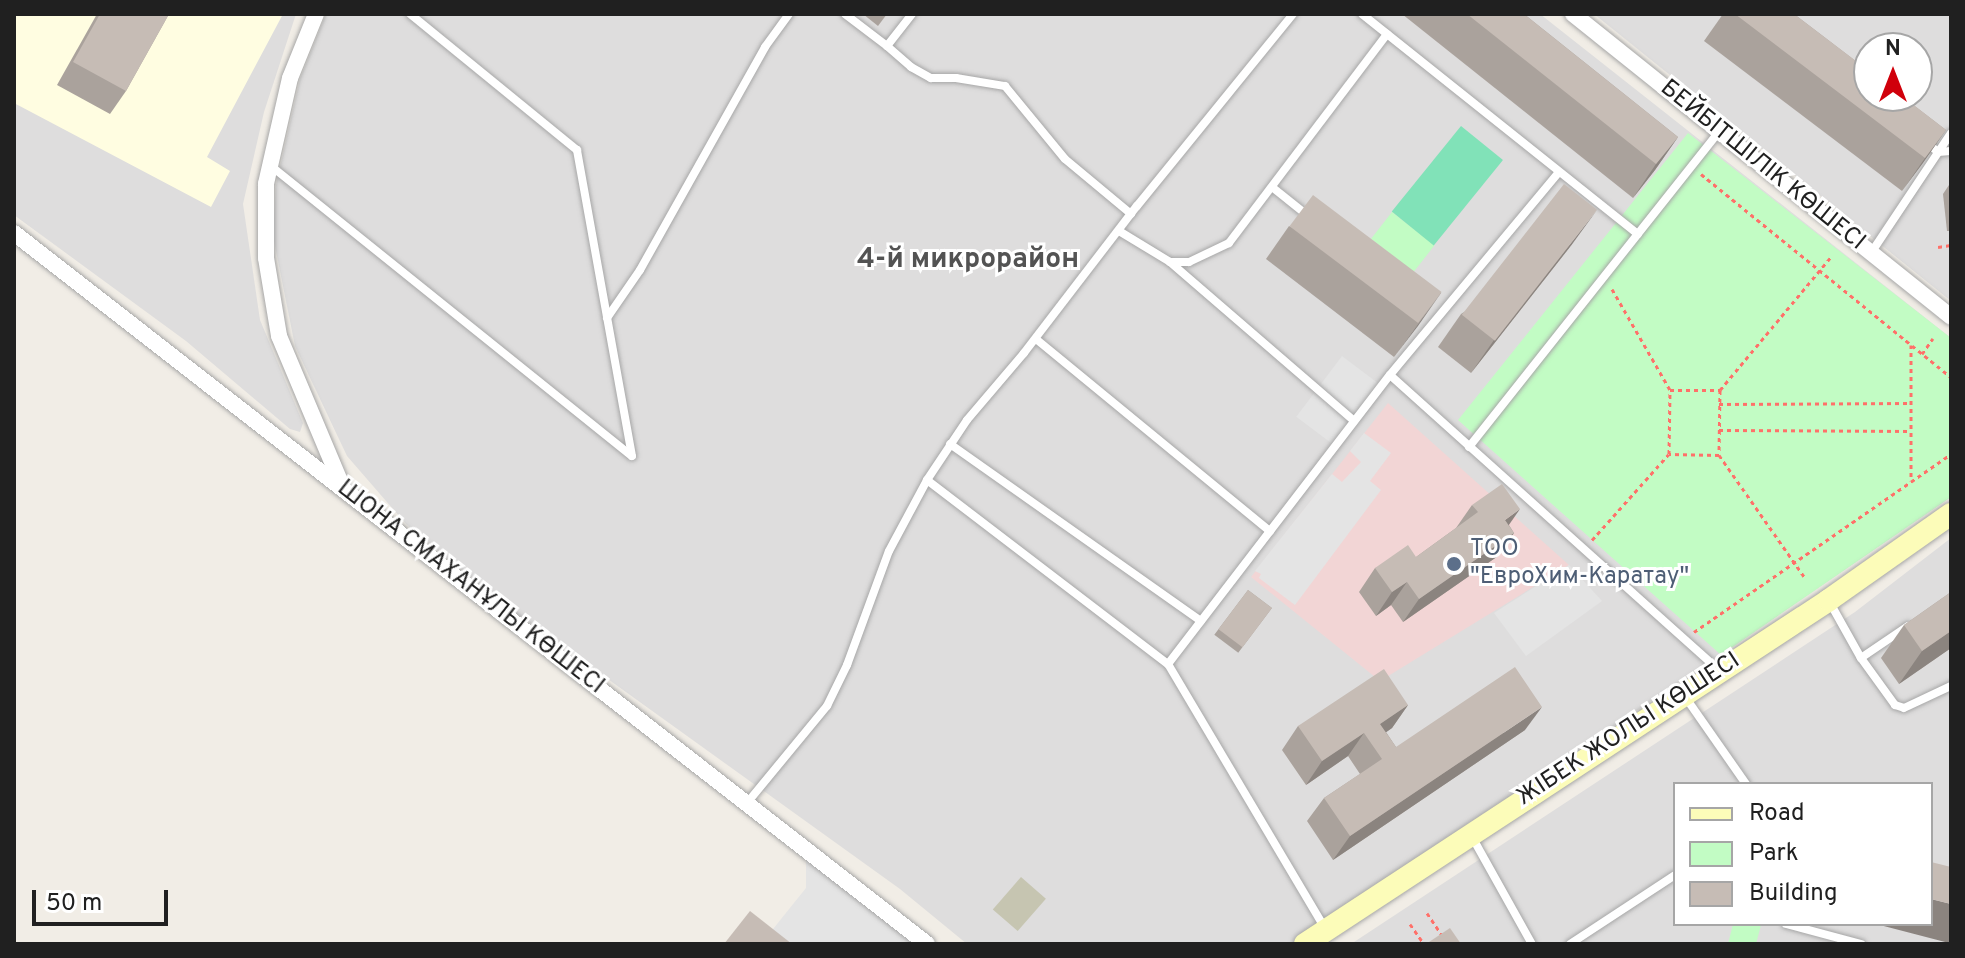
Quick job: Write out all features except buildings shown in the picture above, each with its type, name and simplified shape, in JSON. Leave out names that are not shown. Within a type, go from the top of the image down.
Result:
[{"type":"main road","name":"ЖІБЕК ЖОЛЫ КӨШЕСІ","points":[[1305,944],[1829,600],[1951,514]]},
{"type":"street","points":[[316,14],[290,78],[270,165],[264,218],[266,258],[279,336],[344,490]]},
{"type":"street","name":"БЕЙБІТШІЛІК КӨШЕСІ","points":[[1573,14],[1951,317]]},
{"type":"street","name":"ШОНА СМАХАНҰЛЫ КӨШЕСІ","points":[[14,233],[927,944]]},
{"type":"lane","points":[[270,165],[632,456],[577,150],[410,14]]},
{"type":"lane","points":[[607,318],[640,270],[765,47],[789,14]]},
{"type":"lane","points":[[845,14],[911,67],[931,78],[956,78],[1005,86],[1065,159],[1131,214]]},
{"type":"lane","points":[[887,46],[912,14]]},
{"type":"lane","points":[[747,804],[827,706],[847,665],[889,551],[950,444],[1293,14]]},
{"type":"lane","points":[[1362,14],[1638,234]]},
{"type":"lane","points":[[1170,262],[1189,262],[1229,243],[1387,34]]},
{"type":"lane","points":[[1469,447],[1719,132]]},
{"type":"lane","points":[[1871,253],[1951,133]]},
{"type":"lane","points":[[1914,134],[1938,152],[1951,151]]},
{"type":"lane","points":[[1168,664],[1390,375],[1559,172]]},
{"type":"lane","points":[[1272,187],[1319,224]]},
{"type":"lane","points":[[1119,231],[1170,262],[1354,421]]},
{"type":"lane","points":[[1425,308],[1436,318]]},
{"type":"lane","points":[[1036,339],[1270,531]]},
{"type":"lane","points":[[1390,375],[1719,670]]},
{"type":"lane","points":[[950,444],[1201,621]]},
{"type":"lane","points":[[927,480],[1168,664],[1326,930]]},
{"type":"lane","points":[[1829,600],[1861,658],[1895,705],[1904,708],[1951,686]]},
{"type":"lane","points":[[1861,658],[1912,622]]},
{"type":"lane","points":[[1683,694],[1745,782]]},
{"type":"lane","points":[[1471,834],[1532,944]]},
{"type":"lane","points":[[1570,944],[1673,876]]},
{"type":"lane","points":[[1794,926],[1861,944]]},
{"type":"path","points":[[1691,166],[1951,377]]},
{"type":"path","points":[[1938,247],[1951,245]]},
{"type":"path","points":[[1805,578],[1719,455],[1720,390],[1831,257]]},
{"type":"path","points":[[1583,549],[1669,454],[1670,390],[1604,276]]},
{"type":"path","points":[[1922,354],[1933,338]]},
{"type":"path","points":[[1911,345],[1911,482]]},
{"type":"path","points":[[1670,390],[1720,390]]},
{"type":"path","points":[[1719,404],[1911,403]]},
{"type":"path","points":[[1719,430],[1911,431]]},
{"type":"path","points":[[1669,454],[1719,455]]},
{"type":"path","points":[[1685,639],[1951,454]]},
{"type":"path","points":[[1427,913],[1448,944]]},
{"type":"path","points":[[1410,924],[1424,944]]},
{"type":"shaded area","points":[[14,14],[296,14],[264,112],[243,204],[260,320],[303,423],[300,432],[290,429],[186,341],[14,215]]},
{"type":"shaded area","points":[[14,14],[283,14],[207,157],[230,171],[211,207],[14,103]]},
{"type":"shaded area","points":[[326,14],[1540,14],[1951,338],[1951,497],[1293,944],[967,944],[900,889],[502,603],[406,524],[347,456],[295,346],[273,236],[276,185],[300,79]]},
{"type":"shaded area","points":[[1594,14],[1951,14],[1951,301]]},
{"type":"shaded area","points":[[1342,356],[1381,385],[1335,446],[1296,417]]},
{"type":"shaded area","points":[[1388,403],[1569,565],[1380,681],[1251,577]]},
{"type":"shaded area","points":[[1364,433],[1391,453],[1370,481],[1381,490],[1295,605],[1259,578],[1261,574],[1255,571],[1332,474],[1342,482],[1361,462],[1350,451]]},
{"type":"shaded area","points":[[1951,538],[1951,944],[1351,944],[1855,612]]},
{"type":"shaded area","points":[[1569,565],[1602,601],[1526,656],[1494,613]]},
{"type":"shaded area","points":[[806,850],[927,944],[761,944],[806,888]]},
{"type":"shaded area","points":[[1021,877],[1046,899],[1018,931],[993,909]]},
{"type":"green space","points":[[1461,126],[1503,160],[1434,245],[1392,211]]},
{"type":"green space","points":[[1688,133],[1951,338],[1951,497],[1721,655],[1458,420]]},
{"type":"green space","points":[[1392,212],[1435,245],[1414,272],[1371,239]]},
{"type":"green space","points":[[1732,926],[1761,926],[1756,944],[1728,944]]},
{"type":"place","name":"ТОО \"ЕвроХим-Каратау\"","points":[[1454,564]]},
{"type":"district","name":"4-й микрорайон","points":[[968,260]]}]
